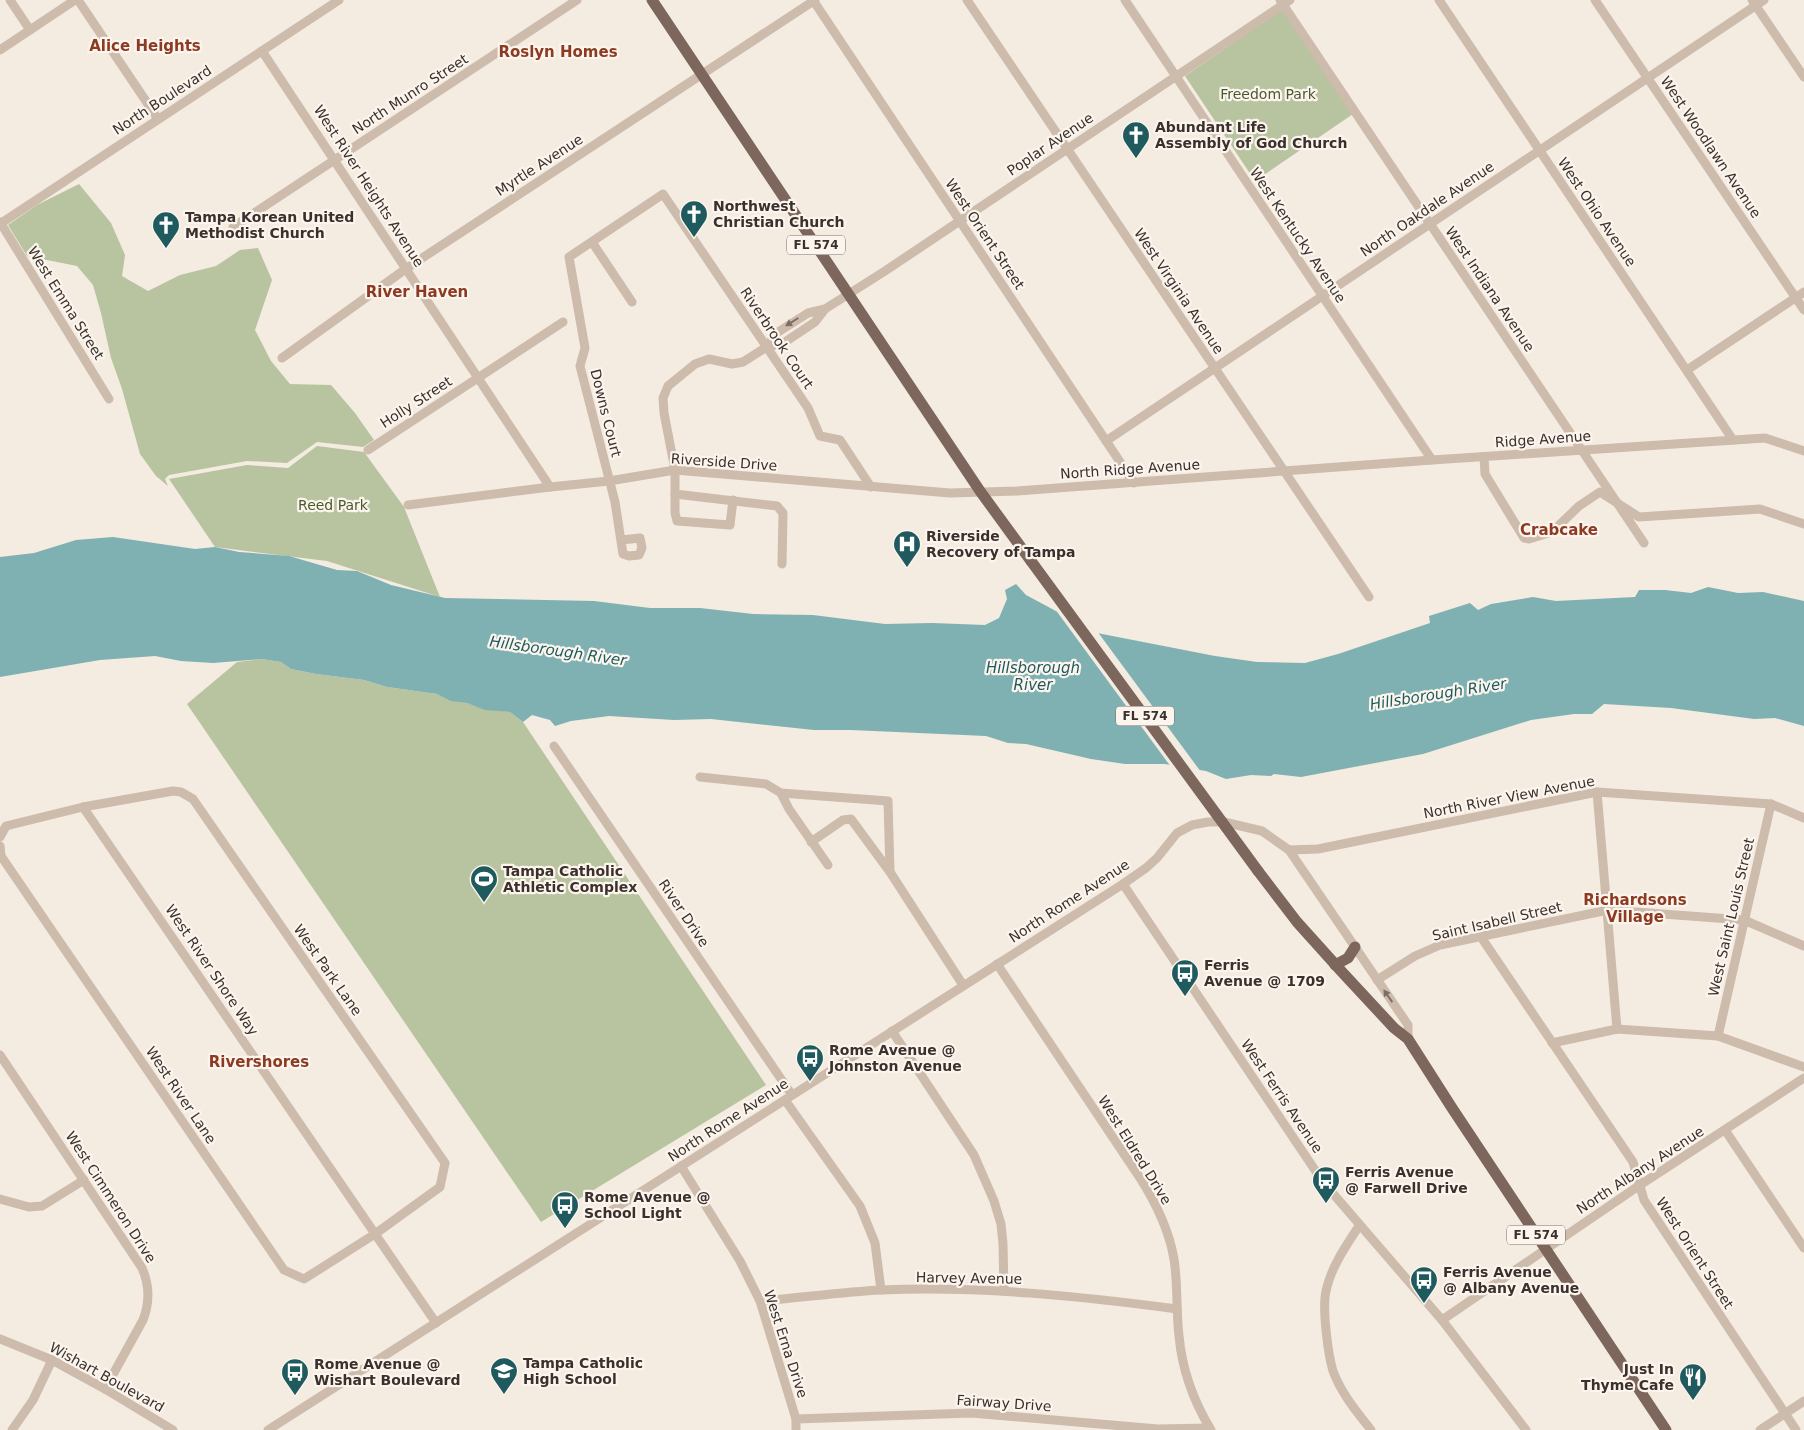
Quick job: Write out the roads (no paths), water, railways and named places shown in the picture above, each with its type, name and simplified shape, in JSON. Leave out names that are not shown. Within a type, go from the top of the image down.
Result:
[{"type":"main road","name":"FL 574","points":[[652,0],[980,491],[1297,922],[1394,1028],[1408,1039],[1666,1430]]},
{"type":"main road","points":[[1335,965],[1348,958],[1355,947]]},
{"type":"street","points":[[10,0],[30,30]]},
{"type":"street","points":[[0,50],[76,0],[158,120]]},
{"type":"street","name":"North Boulevard","points":[[0,223],[339,0]]},
{"type":"street","name":"North Munro Street","points":[[233,227],[578,0]]},
{"type":"street","name":"Myrtle Avenue","points":[[282,358],[407,268],[814,0]]},
{"type":"street","name":"West Orient Street","points":[[814,0],[1134,483]]},
{"type":"street","name":"West Virginia Avenue","points":[[967,0],[1369,597]]},
{"type":"street","name":"West Kentucky Avenue","points":[[1125,0],[1432,460]]},
{"type":"street","name":"West Ohio Avenue","points":[[1439,0],[1733,440]]},
{"type":"street","name":"West Woodlawn Avenue","points":[[1596,0],[1648,78],[1800,295],[1804,310]]},
{"type":"street","name":"Poplar Avenue","points":[[732,500],[730,525],[677,521],[675,470],[663,398],[668,386],[695,364],[709,359],[732,364],[743,362],[768,346],[782,344],[815,322],[824,309],[1067,149],[1284,2]]},
{"type":"street","name":"West Indiana Avenue","points":[[1284,2],[1644,543]]},
{"type":"street","points":[[1757,2],[1804,77]]},
{"type":"street","name":"North Oakdale Avenue","points":[[1106,441],[1648,78],[1757,2]]},
{"type":"street","name":"West River Heights Avenue","points":[[262,50],[550,487]]},
{"type":"street","name":"Downs Court","points":[[609,481],[580,366],[585,348],[569,257],[663,194]]},
{"type":"street","name":"Riverbrook Court","points":[[663,194],[768,346],[808,408],[820,436],[840,440],[871,487]]},
{"type":"street","name":"West Emma Street","points":[[0,223],[109,398]]},
{"type":"street","points":[[592,242],[632,302]]},
{"type":"street","points":[[1687,370],[1800,295]]},
{"type":"street","name":"Holly Street","points":[[368,450],[563,322]]},
{"type":"street","name":"Ridge Avenue","points":[[1283,470],[1765,438],[1804,451]]},
{"type":"street","points":[[1484,457],[1485,474],[1524,538],[1529,540],[1552,532],[1579,506],[1600,492],[1639,517],[1760,509],[1804,524]]},
{"type":"street","name":"Riverside Drive","points":[[408,505],[609,481],[675,470],[950,493],[980,491]]},
{"type":"street","name":"North Ridge Avenue","points":[[980,491],[1017,491],[1134,483],[1283,470]]},
{"type":"street","points":[[609,481],[615,502],[621,540]]},
{"type":"street","points":[[675,494],[777,506],[783,513],[782,564]]},
{"type":"street","name":"River Drive","points":[[554,746],[860,1206],[876,1243],[881,1290]]},
{"type":"street","points":[[700,777],[766,784],[781,793],[888,801],[890,872]]},
{"type":"street","name":"West Park Lane","points":[[83,807],[173,791],[181,792],[193,798],[445,1163],[440,1187],[375,1234]]},
{"type":"street","points":[[1597,792],[1617,1029]]},
{"type":"street","name":"North River View Avenue","points":[[1289,850],[1318,849],[1597,792],[1771,804],[1804,818]]},
{"type":"street","points":[[781,793],[789,809],[828,865]]},
{"type":"street","name":"West Saint Louis Street","points":[[1718,1036],[1771,804]]},
{"type":"street","points":[[0,837],[6,826],[83,807]]},
{"type":"street","name":"West River Shore Way","points":[[83,807],[436,1323]]},
{"type":"street","points":[[812,842],[843,820],[851,818],[890,872],[963,985]]},
{"type":"street","name":"North Rome Avenue","points":[[268,1430],[1123,884],[1157,858],[1178,833],[1192,825],[1224,822],[1262,831],[1289,850]]},
{"type":"street","name":"West River Lane","points":[[0,846],[1,856],[284,1270],[304,1279],[375,1234]]},
{"type":"street","points":[[1289,850],[1408,1025],[1408,1039]]},
{"type":"street","name":"West Ferris Avenue","points":[[1123,884],[1323,1182],[1442,1320],[1526,1430]]},
{"type":"street","name":"Saint Isabell Street","points":[[1377,980],[1415,956],[1440,945],[1608,910],[1744,920],[1804,946]]},
{"type":"street","name":"West Orient Street","points":[[1481,937],[1633,1162],[1644,1200],[1796,1430]]},
{"type":"street","name":"West Eldred Drive","points":[[997,964],[1150,1194],[1163,1221],[1176,1270],[1179,1337],[1185,1367],[1195,1398],[1211,1429]]},
{"type":"street","points":[[1552,1043],[1617,1029],[1718,1036],[1804,1067]]},
{"type":"street","points":[[892,1031],[974,1154],[994,1201],[1000,1224],[1003,1244],[1004,1290]]},
{"type":"street","name":"West Cimmeron Drive","points":[[0,1055],[142,1268],[149,1286],[149,1300],[143,1320],[105,1389]]},
{"type":"street","name":"North Albany Avenue","points":[[1442,1320],[1640,1185],[1804,1078]]},
{"type":"street","points":[[1725,1130],[1804,1248]]},
{"type":"street","name":"West Erna Drive","points":[[681,1166],[740,1261],[760,1301],[796,1419],[796,1430]]},
{"type":"street","points":[[0,1199],[29,1206],[42,1206],[84,1180]]},
{"type":"street","points":[[1359,1226],[1338,1259],[1326,1291],[1324,1317],[1333,1371],[1346,1396],[1371,1430]]},
{"type":"street","name":"Harvey Avenue","points":[[760,1301],[881,1290],[1004,1290],[1092,1298],[1177,1309]]},
{"type":"street","name":"Wishart Boulevard","points":[[0,1339],[52,1360],[173,1430]]},
{"type":"street","points":[[12,1430],[33,1400],[52,1360]]},
{"type":"street","points":[[1760,1430],[1804,1401]]},
{"type":"street","name":"Fairway Drive","points":[[796,1419],[970,1413],[1158,1429],[1211,1429]]},
{"type":"water","name":"Hillsborough River","points":[[113,537],[195,549],[215,547],[239,552],[289,556],[337,570],[357,571],[391,585],[445,598],[594,601],[650,608],[700,608],[753,614],[813,615],[885,624],[985,625],[999,618],[1007,599],[1005,590],[1016,584],[1026,595],[1097,633],[1215,656],[1257,662],[1305,663],[1338,654],[1430,623],[1429,616],[1470,603],[1478,610],[1491,604],[1533,597],[1556,601],[1635,597],[1639,590],[1691,593],[1708,587],[1738,593],[1763,592],[1804,601],[1804,726],[1775,718],[1754,719],[1671,708],[1604,704],[1592,714],[1574,714],[1531,720],[1423,754],[1301,777],[1274,774],[1271,776],[1251,775],[1226,779],[1206,771],[1165,764],[1125,764],[1091,759],[1026,744],[1008,743],[986,736],[814,730],[711,719],[674,720],[609,716],[571,721],[555,726],[550,720],[532,715],[523,722],[510,712],[485,710],[467,703],[451,701],[437,694],[387,687],[364,680],[291,669],[281,662],[262,659],[213,663],[181,661],[155,656],[100,660],[0,677],[0,557],[34,553],[76,540]]},
{"type":"place","name":"Abundant Life Assembly of God Church","points":[[1136,159]]},
{"type":"place","name":"Northwest Christian Church","points":[[694,238]]},
{"type":"place","name":"Tampa Korean United Methodist Church","points":[[166,249]]},
{"type":"place","name":"Riverside Recovery of Tampa","points":[[907,568]]},
{"type":"place","name":"Tampa Catholic Athletic Complex","points":[[484,903]]},
{"type":"place","name":"Ferris Avenue @ 1709","points":[[1185,997]]},
{"type":"place","name":"Rome Avenue @ Johnston Avenue","points":[[810,1082]]},
{"type":"place","name":"Ferris Avenue @ Farwell Drive","points":[[1326,1204]]},
{"type":"place","name":"Rome Avenue @ School Light","points":[[565,1229]]},
{"type":"place","name":"Ferris Avenue @ Albany Avenue","points":[[1424,1304]]},
{"type":"place","name":"Tampa Catholic High School","points":[[504,1395]]},
{"type":"place","name":"Rome Avenue @ Wishart Boulevard","points":[[295,1396]]},
{"type":"place","name":"Just In Thyme Cafe","points":[[1693,1401]]},
{"type":"district","name":"Alice Heights","points":[[145,46]]},
{"type":"district","name":"Roslyn Homes","points":[[558,52]]},
{"type":"district","name":"River Haven","points":[[417,292]]},
{"type":"district","name":"Crabcake","points":[[1559,530]]},
{"type":"district","name":"Richardsons Village","points":[[1635,908]]},
{"type":"district","name":"Rivershores","points":[[259,1062]]},
{"type":"park label","name":"Freedom Park","points":[[1268,94]]},
{"type":"park label","name":"Reed Park","points":[[333,505]]}]
